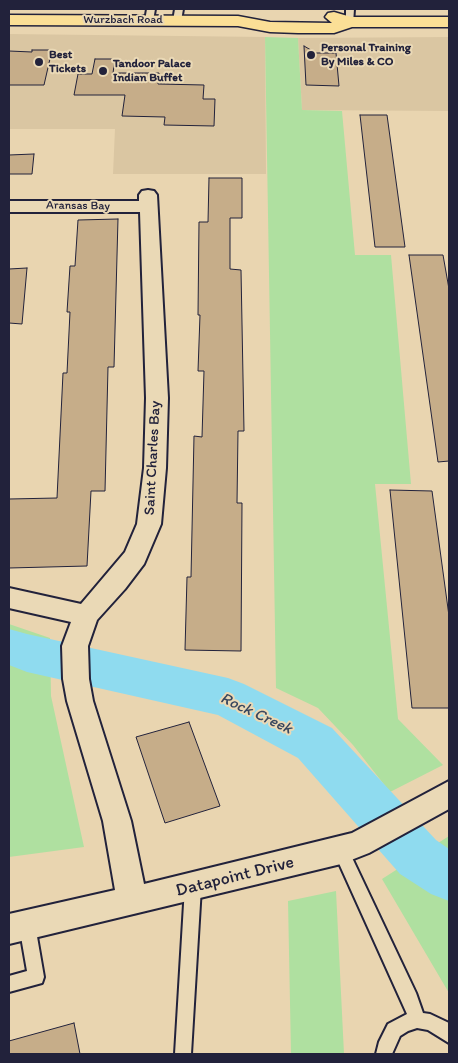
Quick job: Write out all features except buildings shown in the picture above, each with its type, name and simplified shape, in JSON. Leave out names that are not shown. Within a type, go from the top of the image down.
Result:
[{"type":"main road","name":"Wurzbach Road","points":[[9,20],[178,15],[238,21],[270,27],[298,28],[334,28],[350,15],[449,22]]},
{"type":"street","name":"Aransas Bay","points":[[9,206],[148,201]]},
{"type":"street","name":"Saint Charles Bay","points":[[132,901],[117,821],[80,700],[76,679],[75,646],[86,615],[134,557],[149,524],[155,468],[157,398],[148,201]]},
{"type":"street","points":[[9,598],[86,615]]},
{"type":"street","name":"Datapoint Drive","points":[[18,927],[193,887],[350,847],[438,801]]},
{"type":"lane","points":[[350,847],[417,1020]]},
{"type":"lane","points":[[183,1054],[193,887]]},
{"type":"lane","points":[[9,984],[36,977],[18,927]]},
{"type":"lane","points":[[384,1054],[386,1042],[394,1030],[405,1023],[417,1020],[430,1022],[443,1029],[449,1035]]},
{"type":"shaded area","points":[[9,34],[265,37],[266,174],[113,174],[115,129],[9,129]]},
{"type":"shaded area","points":[[449,37],[449,111],[302,110],[298,38]]},
{"type":"green space","points":[[265,37],[298,38],[302,110],[342,111],[355,255],[391,255],[411,484],[375,484],[398,719],[443,765],[390,792],[353,745],[318,708],[276,688]]},
{"type":"green space","points":[[9,624],[50,638],[51,696],[84,847],[9,857]]},
{"type":"green space","points":[[449,836],[449,993],[382,879]]},
{"type":"green space","points":[[336,891],[344,1054],[291,1054],[288,901]]},
{"type":"waterway","name":"Rock Creek","points":[[9,647],[27,653],[228,698],[315,743],[418,857],[449,877]]},
{"type":"place","name":"Personal Training By Miles & CO","points":[[311,55]]},
{"type":"place","name":"Best Tickets","points":[[39,62]]},
{"type":"place","name":"Tandoor Palace Indian Buffet","points":[[103,71]]}]
